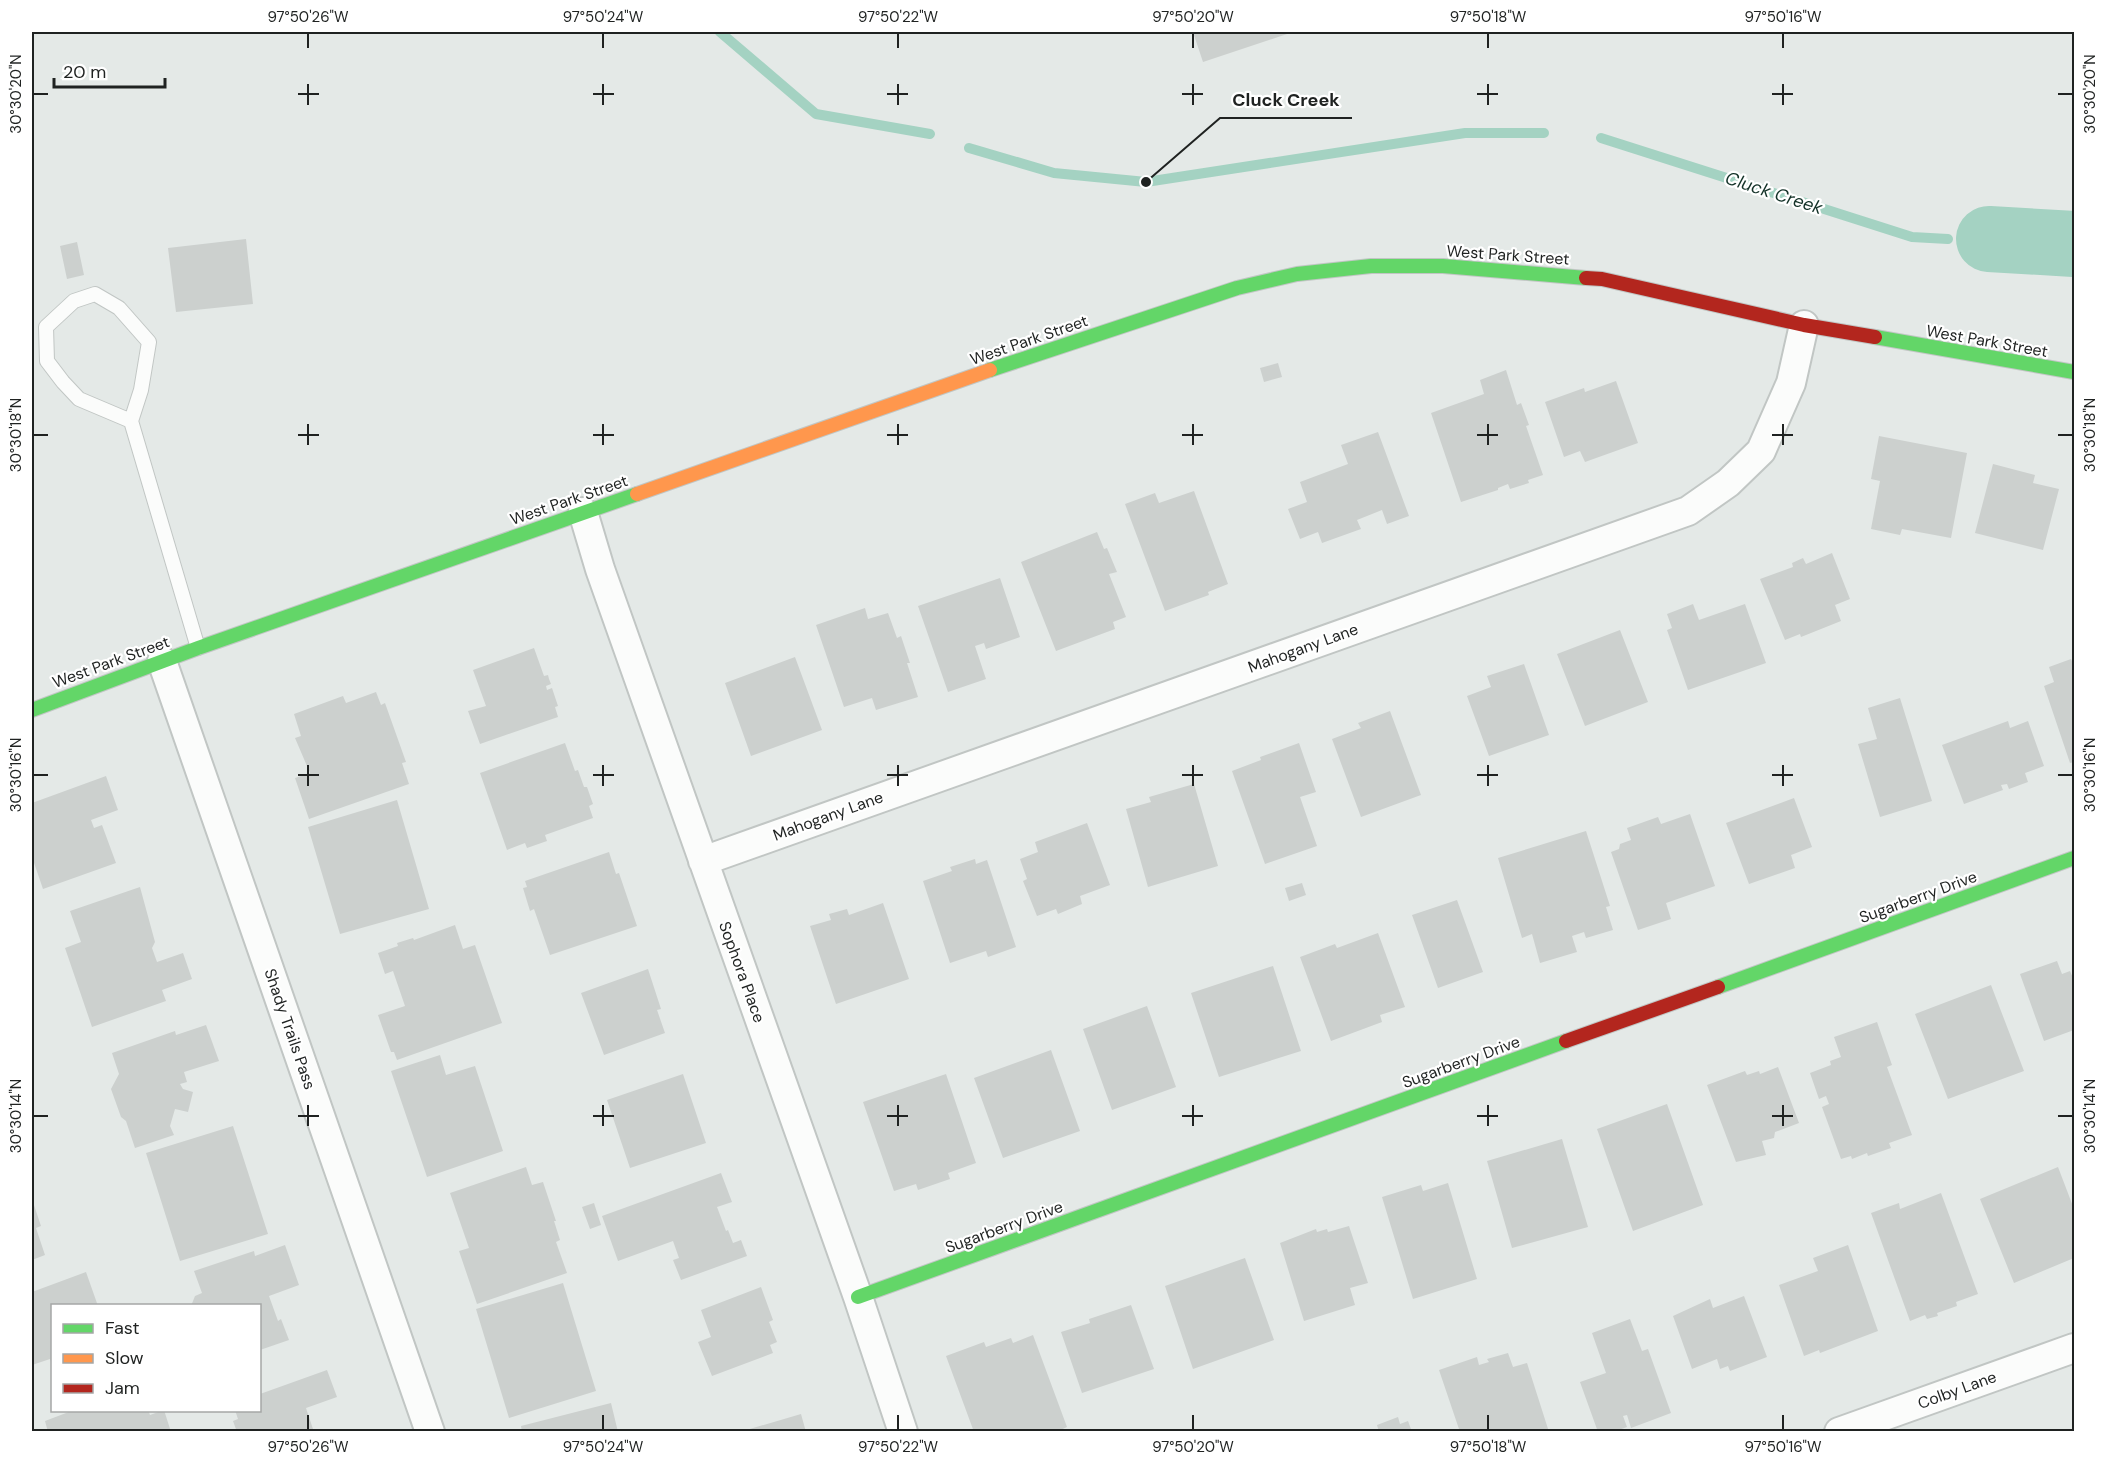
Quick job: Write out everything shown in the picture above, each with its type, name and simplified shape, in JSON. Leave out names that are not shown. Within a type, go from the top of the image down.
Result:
[{"type":"street","name":"West Park Street","points":[[32,710],[198,648],[1016,361],[1238,288],[1297,274],[1371,266],[1443,266],[1602,279],[1804,325],[2074,372]]},
{"type":"street","name":"Mahogany Lane","points":[[703,861],[1688,512],[1728,483],[1761,451],[1791,383],[1804,325]]},
{"type":"street","name":"Sophora Place","points":[[583,512],[600,569],[858,1297],[903,1431]]},
{"type":"street","name":"Shady Trails Pass","points":[[162,661],[430,1431]]},
{"type":"street","name":"Sugarberry Drive","points":[[858,1297],[2074,858]]},
{"type":"street","name":"Colby Lane","points":[[1839,1431],[2074,1348]]},
{"type":"lane","points":[[131,421],[79,399],[47,361],[46,327],[74,301],[95,294],[119,308],[149,342],[141,390],[131,421],[198,648]]},
{"type":"building","points":[[1193,32],[1293,32],[1203,62]]},
{"type":"building","points":[[246,239],[253,304],[176,312],[168,248]]},
{"type":"building","points":[[77,242],[84,275],[67,279],[60,246]]},
{"type":"building","points":[[1278,363],[1282,377],[1264,382],[1260,368]]},
{"type":"building","points":[[1506,370],[1517,405],[1521,403],[1529,425],[1526,426],[1543,475],[1528,480],[1529,483],[1510,489],[1508,484],[1498,490],[1461,502],[1431,413],[1484,394],[1480,380]]},
{"type":"building","points":[[1616,381],[1638,443],[1585,462],[1580,451],[1564,457],[1545,402],[1584,388],[1585,392]]},
{"type":"building","points":[[1378,432],[1409,516],[1387,524],[1382,510],[1357,520],[1361,529],[1322,543],[1318,532],[1300,539],[1288,509],[1307,502],[1300,482],[1348,464],[1341,445]]},
{"type":"building","points":[[1879,436],[1967,453],[1951,538],[1902,529],[1900,535],[1871,529],[1880,481],[1871,479]]},
{"type":"building","points":[[1993,464],[2035,475],[2033,483],[2059,489],[2043,550],[1975,533]]},
{"type":"building","points":[[1194,491],[1228,584],[1208,592],[1209,595],[1165,611],[1125,504],[1155,493],[1159,503]]},
{"type":"building","points":[[1097,532],[1117,572],[1109,574],[1126,617],[1113,622],[1115,629],[1056,651],[1021,562]]},
{"type":"building","points":[[1832,553],[1850,599],[1835,605],[1841,621],[1801,637],[1800,634],[1785,640],[1760,579],[1793,567],[1792,563],[1803,558],[1806,564]]},
{"type":"building","points":[[1000,578],[1020,637],[986,649],[984,643],[975,646],[986,679],[948,692],[918,606]]},
{"type":"building","points":[[1693,604],[1699,620],[1745,604],[1766,663],[1688,690],[1667,630],[1672,628],[1667,614]]},
{"type":"building","points":[[865,608],[868,619],[888,613],[897,638],[901,636],[918,697],[876,710],[872,698],[844,707],[816,625]]},
{"type":"building","points":[[1620,630],[1648,702],[1585,726],[1557,654]]},
{"type":"building","points":[[534,648],[544,676],[548,675],[551,684],[546,686],[547,690],[552,688],[558,706],[555,707],[558,717],[480,744],[468,711],[486,706],[473,670]]},
{"type":"building","points":[[795,657],[822,730],[751,756],[725,683]]},
{"type":"building","points":[[2071,659],[2074,663],[2074,762],[2070,763],[2044,686],[2054,682],[2049,667]]},
{"type":"building","points":[[1524,664],[1549,735],[1489,756],[1467,696],[1491,687],[1487,676]]},
{"type":"building","points":[[376,692],[381,705],[385,703],[406,762],[402,763],[409,784],[309,819],[295,778],[310,773],[295,738],[301,736],[294,714],[343,696],[346,703]]},
{"type":"building","points":[[1900,698],[1932,801],[1880,817],[1858,744],[1877,739],[1868,708]]},
{"type":"building","points":[[1390,711],[1421,795],[1361,817],[1332,739],[1361,728],[1358,723]]},
{"type":"building","points":[[2008,721],[2010,728],[2028,721],[2044,766],[2025,773],[2028,782],[2009,789],[2007,784],[2001,785],[2003,790],[1964,804],[1942,745]]},
{"type":"building","points":[[565,743],[575,771],[578,770],[584,787],[587,787],[593,804],[589,806],[593,818],[545,835],[547,841],[527,848],[525,843],[507,850],[480,773]]},
{"type":"building","points":[[1299,743],[1316,792],[1300,797],[1317,846],[1265,864],[1232,771],[1261,760],[1260,757]]},
{"type":"building","points":[[106,776],[118,810],[91,820],[94,828],[102,825],[116,863],[43,889],[32,857],[32,803]]},
{"type":"building","points":[[1194,784],[1218,866],[1148,887],[1126,809],[1151,802],[1149,797]]},
{"type":"building","points":[[1794,798],[1812,847],[1791,855],[1795,868],[1749,884],[1726,823]]},
{"type":"building","points":[[397,800],[429,909],[340,934],[308,827]]},
{"type":"building","points":[[1690,814],[1715,886],[1666,903],[1671,919],[1638,930],[1611,852],[1619,849],[1620,844],[1631,840],[1627,828],[1658,817],[1661,824]]},
{"type":"building","points":[[1087,823],[1110,885],[1080,896],[1082,904],[1058,914],[1056,909],[1037,916],[1023,881],[1027,879],[1020,859],[1038,852],[1035,842]]},
{"type":"building","points":[[1586,831],[1610,906],[1606,907],[1613,930],[1586,938],[1584,932],[1572,936],[1577,952],[1540,963],[1532,934],[1522,938],[1498,858]]},
{"type":"building","points":[[609,852],[616,874],[619,873],[637,926],[550,955],[534,909],[530,911],[523,888],[527,887],[525,881]]},
{"type":"building","points":[[975,859],[976,864],[987,860],[1016,947],[988,957],[986,951],[950,963],[923,881],[952,871],[950,867]]},
{"type":"building","points":[[1302,883],[1306,895],[1289,901],[1285,888]]},
{"type":"building","points":[[140,887],[155,942],[152,948],[157,962],[183,953],[192,979],[162,990],[166,1001],[92,1027],[65,948],[81,942],[70,911]]},
{"type":"building","points":[[1457,900],[1483,972],[1438,988],[1412,915]]},
{"type":"building","points":[[883,903],[909,979],[836,1004],[810,926],[831,920],[829,914],[847,909],[849,915]]},
{"type":"building","points":[[455,925],[463,949],[475,945],[502,1023],[397,1060],[394,1052],[391,1052],[378,1015],[405,1006],[393,971],[385,974],[378,953],[398,946],[397,943],[413,938],[414,940]]},
{"type":"building","points":[[1378,933],[1405,1007],[1380,1015],[1382,1022],[1331,1041],[1300,957],[1335,944],[1337,948]]},
{"type":"building","points":[[2057,961],[2062,974],[2070,971],[2074,977],[2074,1030],[2044,1041],[2020,974]]},
{"type":"building","points":[[1273,966],[1301,1051],[1219,1077],[1191,993]]},
{"type":"building","points":[[648,969],[661,1009],[657,1010],[665,1033],[604,1055],[581,993]]},
{"type":"building","points":[[1991,985],[2024,1071],[1948,1099],[1915,1014]]},
{"type":"building","points":[[1147,1006],[1176,1087],[1112,1110],[1083,1029]]},
{"type":"building","points":[[1877,1022],[1892,1065],[1887,1067],[1912,1135],[1889,1143],[1891,1148],[1868,1156],[1867,1153],[1852,1159],[1851,1156],[1841,1159],[1822,1107],[1829,1104],[1826,1096],[1819,1099],[1810,1073],[1831,1065],[1830,1061],[1841,1057],[1834,1037]]},
{"type":"building","points":[[206,1025],[219,1061],[184,1072],[187,1082],[180,1084],[183,1089],[193,1092],[188,1112],[175,1109],[170,1126],[174,1135],[135,1148],[126,1121],[121,1117],[111,1089],[119,1074],[112,1053],[175,1031],[176,1035]]},
{"type":"building","points":[[1051,1050],[1080,1131],[1003,1158],[974,1078]]},
{"type":"building","points":[[440,1055],[446,1075],[475,1066],[503,1151],[427,1177],[391,1071]]},
{"type":"building","points":[[1778,1067],[1799,1123],[1775,1132],[1774,1138],[1762,1141],[1766,1155],[1736,1162],[1707,1085],[1745,1071],[1747,1075],[1759,1071],[1760,1074]]},
{"type":"building","points":[[683,1074],[706,1143],[630,1168],[607,1100]]},
{"type":"building","points":[[946,1074],[976,1163],[948,1173],[950,1179],[918,1190],[916,1184],[894,1191],[863,1102]]},
{"type":"building","points":[[1667,1104],[1703,1205],[1633,1231],[1597,1129]]},
{"type":"building","points":[[233,1126],[268,1234],[180,1261],[146,1153]]},
{"type":"building","points":[[1562,1139],[1588,1227],[1512,1248],[1487,1161]]},
{"type":"building","points":[[526,1167],[532,1185],[543,1182],[556,1221],[554,1221],[560,1240],[556,1242],[567,1273],[477,1304],[459,1251],[469,1248],[450,1193]]},
{"type":"building","points":[[2058,1167],[2074,1209],[2074,1258],[2014,1283],[1980,1199]]},
{"type":"building","points":[[721,1173],[732,1202],[717,1207],[733,1243],[741,1240],[747,1256],[681,1280],[673,1260],[679,1258],[673,1241],[618,1261],[602,1216]]},
{"type":"building","points":[[1448,1183],[1477,1279],[1413,1299],[1382,1197],[1421,1185],[1423,1191]]},
{"type":"building","points":[[1941,1193],[1978,1294],[1956,1302],[1957,1306],[1937,1313],[1938,1316],[1927,1319],[1925,1315],[1910,1321],[1871,1213],[1899,1203],[1900,1209]]},
{"type":"building","points":[[32,1199],[41,1226],[36,1228],[45,1255],[32,1260]]},
{"type":"building","points":[[594,1203],[601,1225],[590,1229],[582,1207]]},
{"type":"building","points":[[1349,1226],[1368,1283],[1350,1288],[1355,1305],[1304,1321],[1280,1243],[1316,1229],[1317,1232],[1327,1229],[1328,1232]]},
{"type":"building","points":[[285,1245],[299,1285],[269,1296],[278,1321],[281,1319],[289,1340],[261,1350],[261,1304],[192,1304],[195,1296],[202,1293],[194,1271],[254,1251],[255,1256]]},
{"type":"building","points":[[1848,1245],[1878,1331],[1820,1353],[1819,1350],[1804,1356],[1779,1285],[1818,1271],[1813,1258]]},
{"type":"building","points":[[1245,1258],[1274,1340],[1193,1369],[1165,1286]]},
{"type":"building","points":[[86,1272],[97,1304],[51,1304],[51,1362],[50,1359],[32,1365],[32,1292]]},
{"type":"building","points":[[563,1283],[596,1391],[509,1418],[476,1309]]},
{"type":"building","points":[[761,1287],[773,1320],[769,1322],[777,1342],[770,1345],[773,1353],[712,1376],[698,1342],[711,1337],[701,1310]]},
{"type":"building","points":[[1744,1296],[1767,1357],[1730,1371],[1728,1366],[1720,1369],[1717,1359],[1692,1369],[1673,1316],[1710,1299],[1713,1308]]},
{"type":"building","points":[[1131,1305],[1154,1369],[1082,1393],[1061,1332],[1090,1323],[1089,1319]]},
{"type":"building","points":[[1630,1319],[1642,1351],[1648,1349],[1671,1413],[1631,1428],[1627,1415],[1623,1416],[1627,1427],[1613,1432],[1598,1432],[1580,1382],[1606,1373],[1592,1333]]},
{"type":"building","points":[[1033,1335],[1067,1427],[1056,1432],[974,1432],[946,1356],[984,1342],[986,1347],[1011,1338],[1013,1343]]},
{"type":"building","points":[[1508,1353],[1513,1367],[1527,1363],[1549,1432],[1460,1432],[1439,1370],[1477,1357],[1479,1365],[1489,1362],[1487,1359]]},
{"type":"building","points":[[327,1370],[337,1397],[306,1408],[314,1432],[237,1432],[233,1421],[238,1419],[236,1412],[261,1412],[261,1394]]},
{"type":"building","points":[[611,1403],[618,1432],[522,1432],[521,1426]]},
{"type":"building","points":[[69,1412],[149,1412],[150,1415],[165,1412],[171,1432],[48,1432],[45,1421]]},
{"type":"building","points":[[801,1414],[806,1432],[743,1432],[743,1431]]},
{"type":"building","points":[[1398,1417],[1400,1424],[1408,1421],[1412,1432],[1379,1432],[1377,1425]]},
{"type":"waterway","name":"Cluck Creek","points":[[720,32],[816,114],[930,134]]},
{"type":"waterway","name":"Cluck Creek","points":[[969,148],[1054,173],[1146,182],[1465,133],[1544,133]]},
{"type":"waterway","name":"Cluck Creek","points":[[1601,138],[1912,237],[1948,239]]},
{"type":"waterway","name":"Cluck Creek","points":[[1989,239],[2074,244]]},
{"type":"traffic: fast","points":[[990,370],[1237,288],[1297,274],[1371,266],[1443,266],[1586,278]]},
{"type":"traffic: fast","points":[[1875,337],[2074,372]]},
{"type":"traffic: fast","points":[[32,710],[198,648],[637,494]]},
{"type":"traffic: fast","points":[[1718,987],[2074,858]]},
{"type":"traffic: fast","points":[[858,1297],[1566,1041]]},
{"type":"traffic: slow","points":[[637,494],[990,370]]},
{"type":"traffic: jam","points":[[1586,278],[1602,279],[1804,325],[1875,337]]},
{"type":"traffic: jam","points":[[1566,1041],[1718,987]]},
{"type":"place","name":"Cluck Creek","points":[[1146,182]]}]
